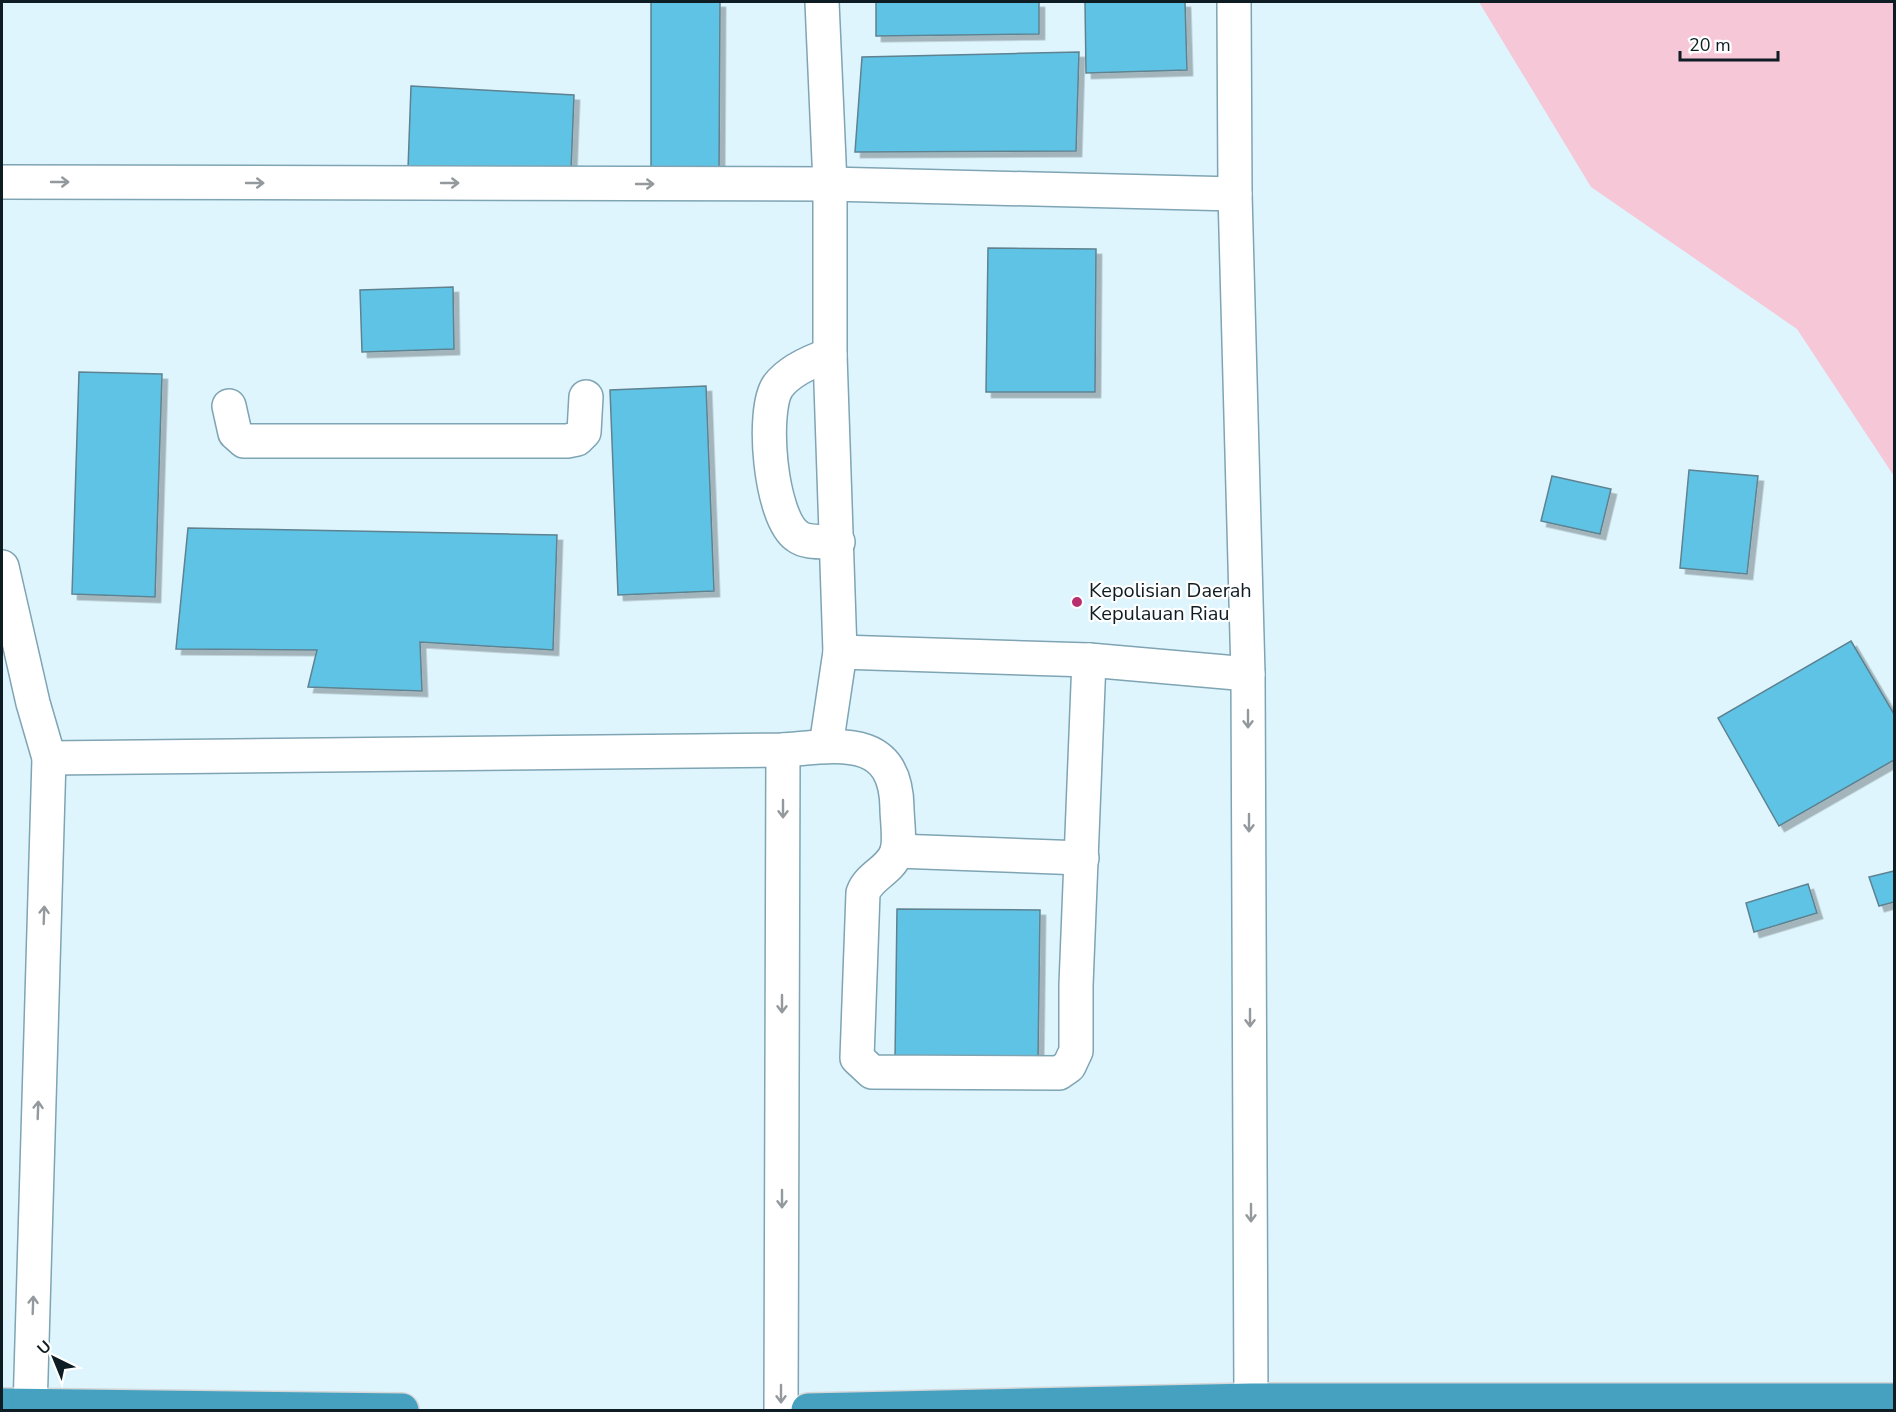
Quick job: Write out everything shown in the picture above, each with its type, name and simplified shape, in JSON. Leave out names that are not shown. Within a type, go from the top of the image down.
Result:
[{"type":"highway","points":[[808,1410],[1251,1400],[1741,1402],[1894,1400]]},
{"type":"highway","points":[[20,1407],[402,1410]]},
{"type":"street","points":[[822,2],[830,184],[830,355],[840,652],[826,746]]},
{"type":"street","points":[[1234,2],[1235,194],[1248,674],[1251,1400]]},
{"type":"street","points":[[2,182],[830,184],[1235,194]]},
{"type":"street","points":[[830,355],[814,360],[788,375],[777,387],[773,398],[771,459],[774,494],[786,524],[798,537],[805,540],[838,542]]},
{"type":"street","points":[[229,406],[235,433],[244,441],[567,441],[577,439],[584,432],[586,398]]},
{"type":"street","points":[[2,567],[49,758],[20,1407]]},
{"type":"street","points":[[840,652],[1089,660],[1248,674]]},
{"type":"street","points":[[49,758],[783,750],[846,745],[883,761],[896,790],[897,851],[891,864],[865,887],[863,893],[857,1058],[872,1072],[1059,1073],[1069,1066],[1076,1051],[1076,985],[1089,660]]},
{"type":"street","points":[[781,1410],[783,750]]},
{"type":"street","points":[[897,851],[1082,858]]},
{"type":"shaded area","points":[[1479,2],[1894,2],[1894,476],[1797,329],[1591,187]]},
{"type":"building","points":[[651,2],[720,2],[719,179],[651,177]]},
{"type":"building","points":[[876,2],[1039,2],[1039,34],[876,36]]},
{"type":"building","points":[[1085,2],[1185,2],[1187,70],[1086,73]]},
{"type":"building","points":[[1079,52],[1076,151],[855,152],[862,57]]},
{"type":"building","points":[[411,86],[574,95],[571,171],[408,169]]},
{"type":"building","points":[[988,248],[1096,249],[1095,392],[986,392]]},
{"type":"building","points":[[453,287],[454,349],[362,352],[360,290]]},
{"type":"building","points":[[79,372],[162,374],[155,597],[72,594]]},
{"type":"building","points":[[706,386],[714,591],[618,595],[610,390]]},
{"type":"building","points":[[1689,470],[1758,476],[1747,574],[1680,568]]},
{"type":"building","points":[[1552,476],[1611,489],[1600,534],[1541,521]]},
{"type":"building","points":[[188,528],[557,535],[553,650],[420,642],[422,691],[308,687],[317,650],[176,649]]},
{"type":"building","points":[[1851,641],[1894,714],[1894,760],[1779,826],[1718,718]]},
{"type":"building","points":[[1894,871],[1894,902],[1879,906],[1869,877]]},
{"type":"building","points":[[1808,884],[1817,913],[1754,932],[1746,903]]},
{"type":"building","points":[[897,909],[1040,910],[1038,1060],[895,1059]]},
{"type":"place","name":"Kepolisian Daerah Kepulauan Riau","points":[[1077,602]]}]
